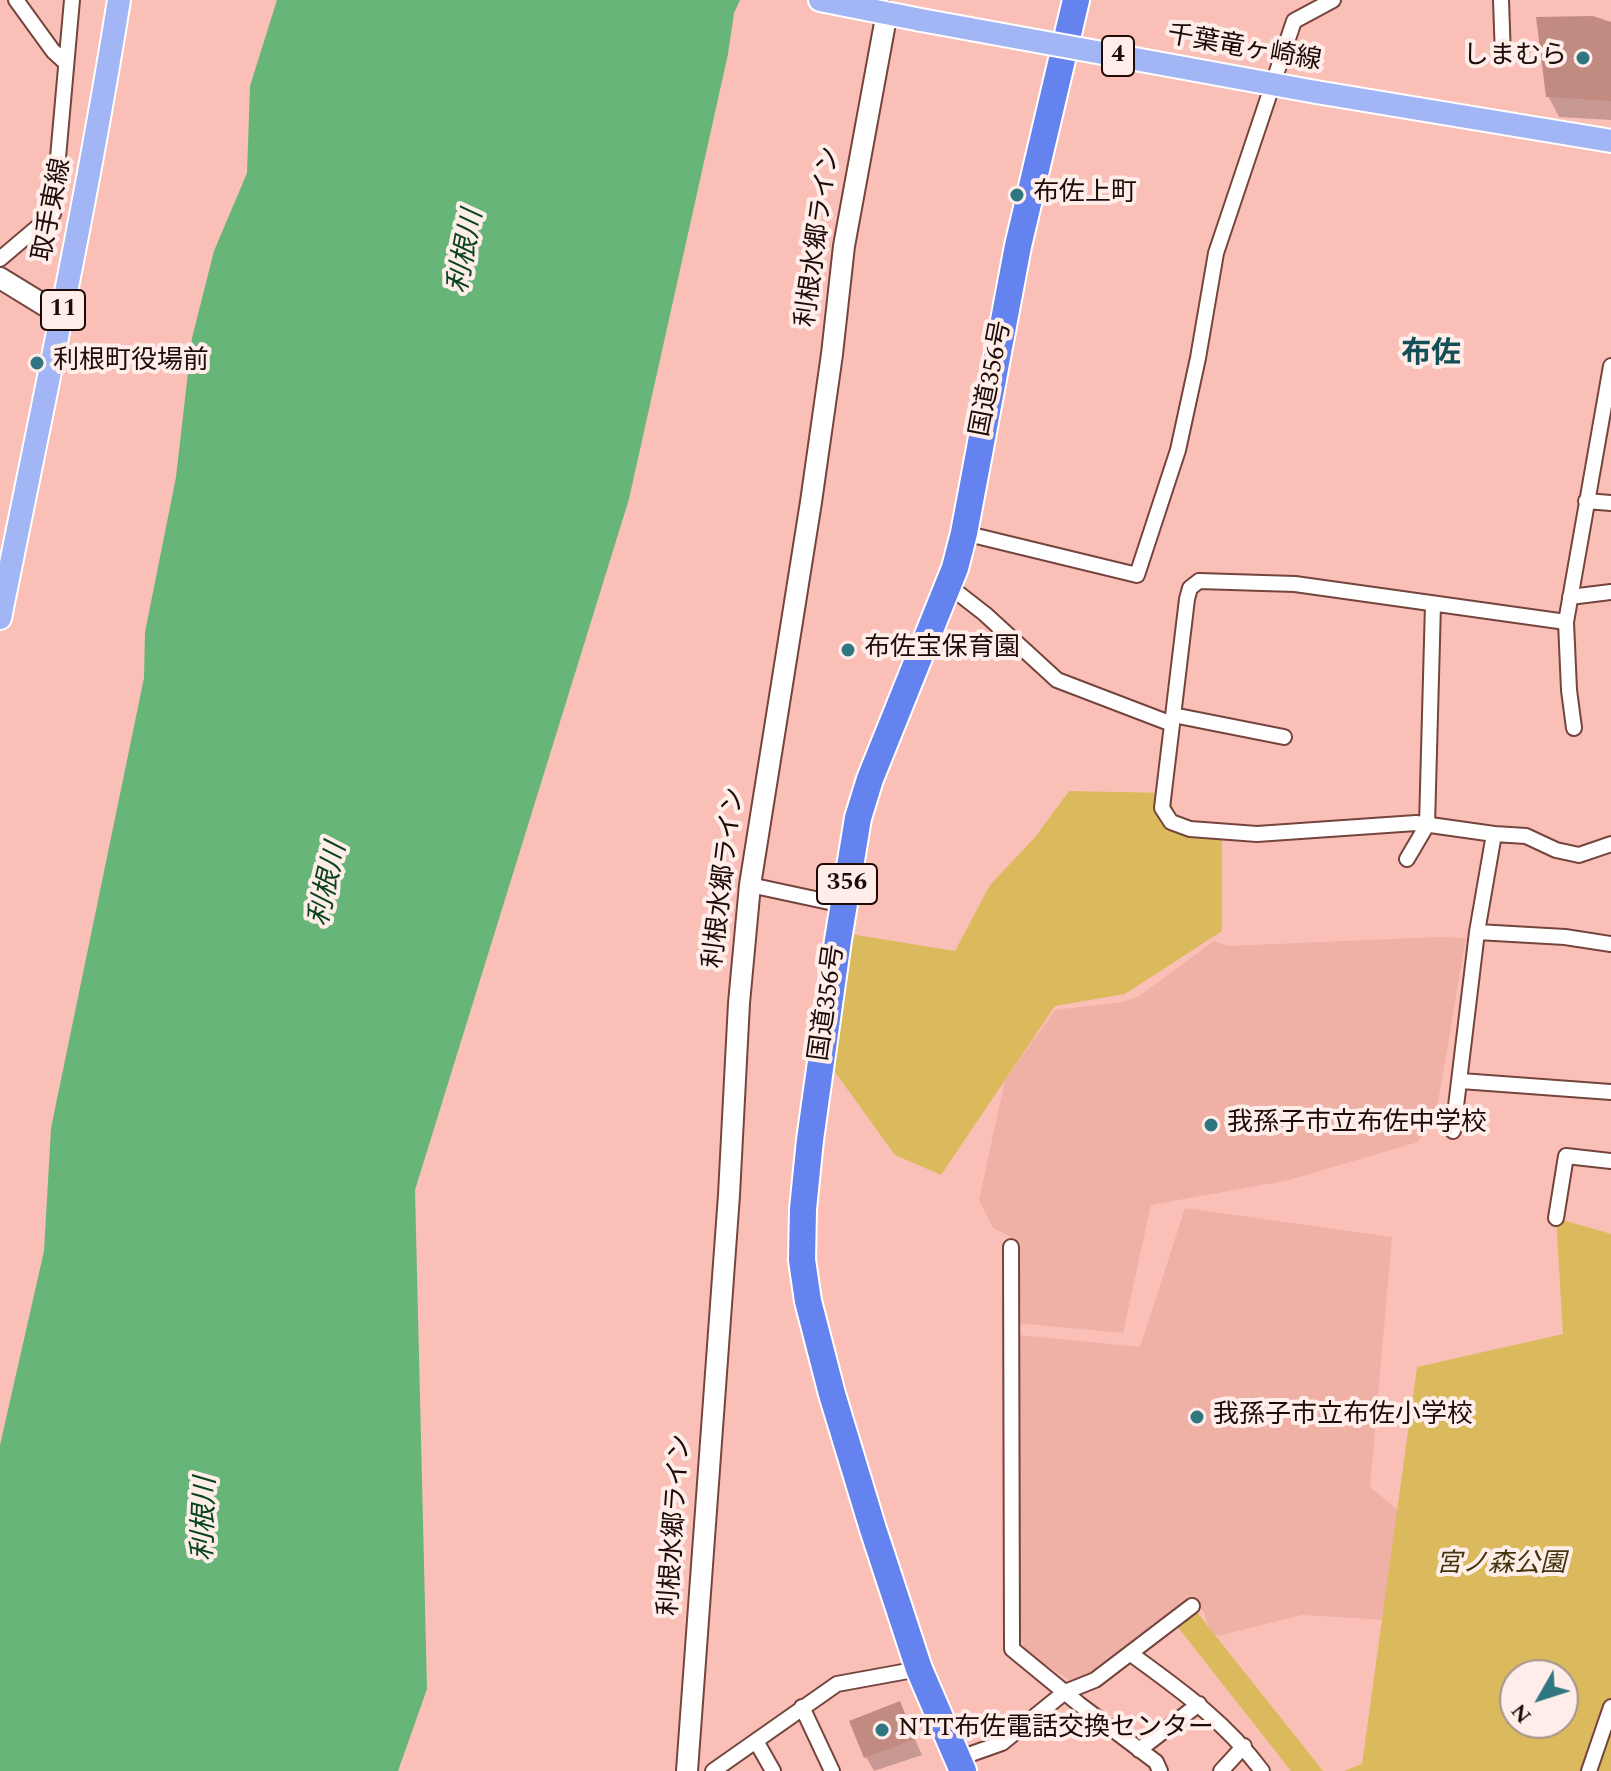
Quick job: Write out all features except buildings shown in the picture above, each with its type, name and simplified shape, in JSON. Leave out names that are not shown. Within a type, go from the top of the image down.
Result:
[{"type":"highway","name":"国道356号","points":[[960,1765],[919,1669],[832,1394],[808,1301],[802,1260],[803,1209],[843,905],[858,818],[870,779],[949,586],[964,533],[1018,246],[1076,0]]},
{"type":"main road","name":"取手東線","points":[[0,618],[6,558],[62,316],[119,0]]},
{"type":"main road","name":"千葉竜ヶ崎線","points":[[820,0],[880,7],[921,20],[1316,92],[1611,141]]},
{"type":"main road","name":"利根水郷ライン","points":[[687,1771],[728,1211],[739,1003],[750,885],[811,502],[844,246],[880,7]]},
{"type":"main road","points":[[0,278],[62,316]]},
{"type":"street","points":[[16,0],[53,51],[65,62]]},
{"type":"street","points":[[0,259],[53,214],[72,0]]},
{"type":"street","points":[[964,533],[1137,575],[1178,450],[1216,253],[1294,21],[1333,0]]},
{"type":"street","points":[[1501,0],[1503,57]]},
{"type":"street","points":[[1574,728],[1566,622],[1611,366]]},
{"type":"street","points":[[1586,501],[1611,503]]},
{"type":"street","points":[[1566,622],[1295,584],[1199,581],[1190,588],[1187,599],[1162,808],[1171,822],[1190,829],[1257,834],[1416,823],[1526,836],[1556,850],[1579,855],[1611,844]]},
{"type":"street","points":[[949,586],[985,614],[1057,680],[1172,720],[1284,737]]},
{"type":"street","points":[[1570,597],[1611,592]]},
{"type":"street","points":[[1407,859],[1427,825],[1433,604]]},
{"type":"street","points":[[1453,1131],[1477,932],[1494,834]]},
{"type":"street","points":[[750,885],[843,905]]},
{"type":"street","points":[[1477,932],[1565,937],[1611,944]]},
{"type":"street","points":[[1461,1081],[1611,1092]]},
{"type":"street","points":[[1556,1218],[1566,1156],[1611,1161]]},
{"type":"street","points":[[1011,1247],[1012,1649],[1156,1762],[1160,1771]]},
{"type":"street","points":[[960,1765],[1002,1743],[1065,1692],[1095,1680],[1192,1606]]},
{"type":"street","points":[[1131,1654],[1199,1704],[1244,1746],[1262,1771]]},
{"type":"street","points":[[713,1771],[837,1684],[919,1669]]},
{"type":"street","points":[[1139,1750],[1199,1704]]},
{"type":"street","points":[[802,1707],[832,1771]]},
{"type":"street","points":[[1589,1771],[1611,1707]]},
{"type":"street","points":[[756,1741],[773,1771]]},
{"type":"street","points":[[1221,1771],[1244,1746]]},
{"type":"shaded area","name":"我孫子市立布佐中学校","points":[[1466,938],[1437,1108],[1418,1142],[1289,1180],[1151,1205],[1123,1333],[1016,1323],[1017,1240],[993,1228],[979,1200],[1005,1080],[1055,1010],[1123,1002],[1139,996],[1214,941],[1228,946]]},
{"type":"shaded area","name":"我孫子市立布佐小学校","points":[[1185,1208],[1392,1237],[1370,1487],[1403,1514],[1387,1620],[1302,1615],[1218,1636],[1210,1631],[1204,1613],[1192,1598],[1089,1675],[1071,1681],[1030,1655],[1017,1636],[1019,1335],[1140,1347]]},
{"type":"green space","points":[[1069,791],[1170,793],[1176,823],[1222,832],[1222,931],[1125,994],[1055,1006],[941,1175],[895,1155],[832,1068],[850,934],[955,951],[990,885],[1036,836]]},
{"type":"green space","name":"宮ノ森公園","points":[[1556,1218],[1611,1234],[1611,1771],[1344,1771],[1362,1764],[1417,1367],[1563,1334]]},
{"type":"green space","points":[[1192,1606],[1323,1771],[1291,1771],[1173,1621]]},
{"type":"water","name":"利根川","points":[[277,0],[740,0],[734,13],[728,54],[629,499],[415,1190],[427,1689],[398,1771],[0,1771],[0,1445],[44,1251],[51,1128],[144,678],[145,632],[176,477],[192,338],[214,251],[247,173],[250,86]]},
{"type":"place","name":"しまむら","points":[[1583,58]]},
{"type":"place","name":"布佐上町","points":[[1017,195]]},
{"type":"place","name":"利根町役場前","points":[[37,363]]},
{"type":"place","name":"布佐宝保育園","points":[[848,650]]},
{"type":"place","name":"我孫子市立布佐中学校","points":[[1211,1125]]},
{"type":"place","name":"我孫子市立布佐小学校","points":[[1197,1417]]},
{"type":"place","name":"NTT布佐電話交換センター","points":[[882,1730]]},
{"type":"district","name":"布佐","points":[[1431,356]]}]
